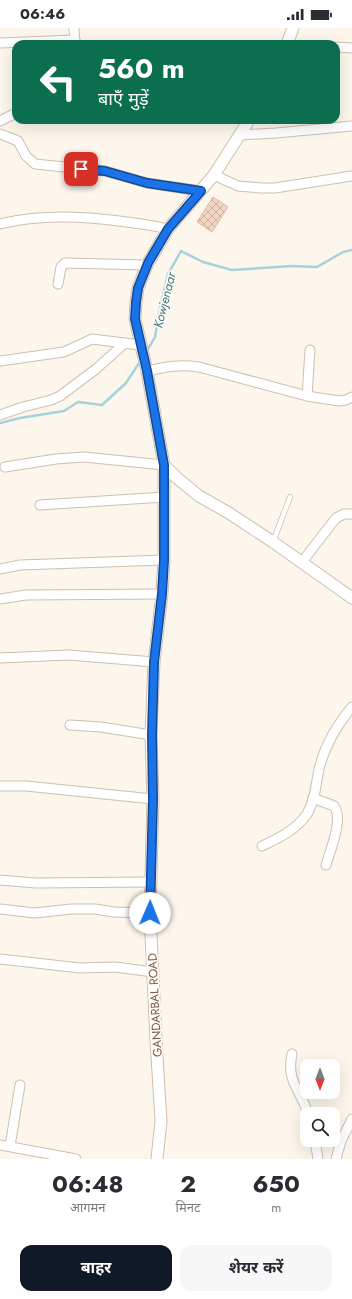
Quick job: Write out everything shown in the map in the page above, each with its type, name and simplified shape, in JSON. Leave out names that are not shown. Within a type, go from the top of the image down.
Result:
[{"type":"street","points":[[74,28],[75,40]]},
{"type":"street","points":[[288,40],[293,28]]},
{"type":"street","points":[[0,42],[12,42]]},
{"type":"street","points":[[340,47],[352,48]]},
{"type":"street","points":[[0,121],[12,116]]},
{"type":"street","name":"GANDARBAL ROAD","points":[[158,1159],[161,1121],[150,913],[154,662],[162,594],[164,560],[164,465],[147,371],[135,319],[136,302],[138,288],[147,265],[168,229],[214,175],[247,124]]},
{"type":"street","points":[[240,135],[352,126]]},
{"type":"street","points":[[0,134],[18,140],[26,156],[35,164],[105,171],[147,183],[201,191]]},
{"type":"street","points":[[214,175],[238,186],[261,188],[275,188],[352,176]]},
{"type":"street","points":[[0,224],[30,218],[75,217],[154,225],[168,229]]},
{"type":"street","points":[[58,284],[61,267],[65,264],[147,265]]},
{"type":"street","points":[[0,361],[64,352],[92,339],[140,345]]},
{"type":"street","points":[[0,415],[60,396],[96,370],[124,343]]},
{"type":"street","points":[[308,396],[310,350]]},
{"type":"street","points":[[147,371],[184,365],[199,367],[308,396],[339,401],[352,397]]},
{"type":"street","points":[[5,467],[49,460],[84,457],[164,465],[199,496],[229,513],[273,542],[352,598]]},
{"type":"street","points":[[40,505],[164,497]]},
{"type":"street","points":[[302,562],[336,518],[344,514],[352,514]]},
{"type":"street","points":[[0,568],[20,565],[164,560]]},
{"type":"street","points":[[0,599],[26,596],[162,594]]},
{"type":"street","points":[[0,658],[70,655],[154,662]]},
{"type":"street","points":[[262,846],[285,835],[302,820],[310,809],[319,768],[325,750],[338,725],[352,707]]},
{"type":"street","points":[[70,725],[102,727],[152,735]]},
{"type":"street","points":[[0,786],[26,786],[153,799]]},
{"type":"street","points":[[313,798],[334,806],[338,813],[333,842],[326,865]]},
{"type":"street","points":[[0,880],[36,883],[151,882]]},
{"type":"street","points":[[0,909],[35,914],[71,909],[95,909],[114,912],[150,913]]},
{"type":"street","points":[[0,959],[80,968],[115,967],[153,972]]},
{"type":"street","points":[[292,1054],[291,1075],[296,1090],[305,1107]]},
{"type":"street","points":[[20,1085],[5,1145],[76,1159]]},
{"type":"street","points":[[336,1159],[341,1141],[352,1118]]},
{"type":"street","points":[[316,1147],[318,1159]]},
{"type":"lane","points":[[273,542],[290,498]]},
{"type":"building","points":[[213,197],[228,207],[212,232],[197,222]]},
{"type":"waterway","name":"Kowjenaar","points":[[147,351],[155,337],[168,274],[181,251],[203,262],[232,270],[292,266],[317,267],[343,252],[352,250]]},
{"type":"waterway","name":"Kowjenaar","points":[[0,423],[20,418],[64,411],[78,402],[102,405],[126,383],[141,360]]},
{"type":"route","points":[[81,169],[105,171],[128,179],[147,183],[201,191],[168,229],[148,263],[138,288],[136,302],[135,319],[147,371],[164,465],[164,560],[162,594],[154,662],[150,913]]}]
